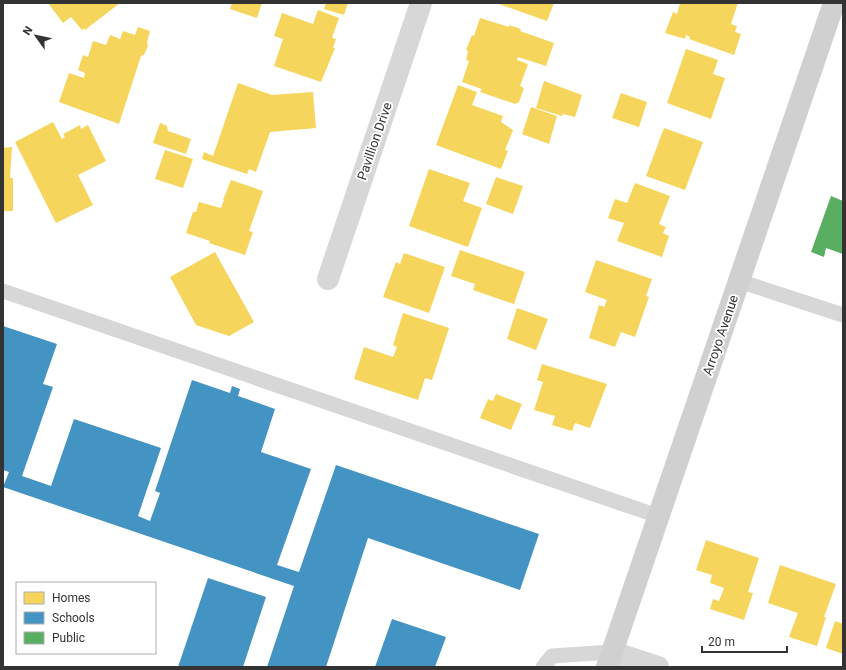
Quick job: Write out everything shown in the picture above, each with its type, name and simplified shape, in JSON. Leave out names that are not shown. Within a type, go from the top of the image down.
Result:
[{"type":"street","name":"Pavillion Drive","points":[[328,278],[421,3]]},
{"type":"street","name":"Arroyo Avenue","points":[[610,659],[834,3]]},
{"type":"street","points":[[610,659],[658,667]]},
{"type":"lane","points":[[739,281],[843,315]]},
{"type":"lane","points":[[3,291],[658,516]]},
{"type":"lane","points":[[543,667],[552,656],[610,659]]},
{"type":"building: Homes","points":[[48,3],[120,3],[85,30],[84,28],[82,30],[71,17],[63,23]]},
{"type":"building: Homes","points":[[232,3],[262,3],[257,18],[230,9]]},
{"type":"building: Homes","points":[[326,3],[348,3],[344,15],[324,9]]},
{"type":"building: Homes","points":[[496,3],[554,3],[547,21]]},
{"type":"building: Homes","points":[[680,3],[738,3],[731,24],[737,26],[735,32],[741,34],[734,55],[689,39],[690,37],[686,35],[685,39],[665,33],[673,12],[677,14]]},
{"type":"building: Homes","points":[[318,10],[339,18],[332,38],[336,39],[333,48],[335,48],[321,82],[274,66],[283,39],[274,36],[282,13],[313,24]]},
{"type":"building: Homes","points":[[480,18],[521,29],[520,31],[554,43],[546,66],[518,57],[517,60],[528,64],[520,86],[524,88],[519,102],[515,104],[480,92],[482,89],[462,82],[469,61],[466,60],[468,51],[466,50],[472,35],[474,36]]},
{"type":"building: Homes","points":[[138,27],[150,31],[147,42],[148,46],[144,55],[141,56],[119,124],[59,102],[69,73],[84,78],[85,73],[78,70],[83,55],[88,57],[93,41],[106,45],[110,35],[120,39],[123,31],[135,35]]},
{"type":"building: Homes","points":[[686,49],[718,60],[713,74],[725,78],[711,119],[667,103]]},
{"type":"building: Homes","points":[[544,81],[582,95],[575,117],[563,114],[562,116],[536,108]]},
{"type":"building: Homes","points":[[238,83],[272,95],[313,92],[316,128],[270,132],[256,172],[249,169],[247,174],[202,159],[204,152],[213,156]]},
{"type":"building: Homes","points":[[458,85],[477,92],[472,105],[503,116],[501,122],[513,130],[505,150],[508,151],[501,169],[436,145]]},
{"type":"building: Homes","points":[[621,93],[647,102],[639,127],[612,118]]},
{"type":"building: Homes","points":[[531,107],[557,116],[549,144],[522,134]]},
{"type":"building: Homes","points":[[53,122],[62,139],[65,137],[63,134],[80,125],[81,129],[88,125],[106,161],[78,175],[93,205],[56,223],[15,142]]},
{"type":"building: Homes","points":[[160,123],[167,126],[168,131],[191,139],[186,154],[153,143]]},
{"type":"building: Homes","points":[[664,128],[703,142],[685,190],[646,176]]},
{"type":"building: Homes","points":[[12,147],[10,178],[13,178],[13,211],[3,211],[3,148]]},
{"type":"building: Homes","points":[[165,150],[193,159],[183,188],[155,179]]},
{"type":"building: Homes","points":[[429,169],[470,183],[463,201],[482,208],[468,247],[409,226]]},
{"type":"building: Homes","points":[[496,177],[523,186],[513,214],[486,204]]},
{"type":"building: Homes","points":[[231,180],[263,191],[249,231],[253,232],[245,255],[209,243],[210,241],[186,233],[193,212],[196,212],[199,202],[221,208]]},
{"type":"building: Homes","points":[[635,183],[670,196],[659,224],[666,227],[663,233],[669,236],[662,257],[617,241],[624,223],[608,218],[615,199],[627,203]]},
{"type":"building: Homes","points":[[460,250],[525,272],[514,304],[473,290],[475,284],[451,276]]},
{"type":"building: Homes","points":[[215,252],[254,322],[229,336],[196,325],[170,277]]},
{"type":"building: Homes","points":[[404,253],[445,267],[429,313],[383,297],[396,262],[400,264]]},
{"type":"building: Homes","points":[[596,260],[652,279],[646,296],[649,297],[635,337],[621,332],[615,347],[589,338],[599,305],[604,307],[607,300],[585,292]]},
{"type":"building: Homes","points":[[517,308],[548,319],[536,350],[507,339]]},
{"type":"building: Homes","points":[[403,313],[449,328],[432,380],[425,378],[418,400],[354,379],[364,347],[393,357],[397,347],[393,345]]},
{"type":"building: Homes","points":[[542,364],[607,384],[590,428],[575,423],[572,431],[552,425],[555,416],[534,410],[543,382],[537,380]]},
{"type":"building: Homes","points":[[496,394],[522,404],[511,430],[480,418],[488,399],[493,401]]},
{"type":"building: Homes","points":[[706,540],[759,558],[748,592],[753,593],[744,620],[710,609],[713,599],[719,601],[724,588],[710,583],[712,575],[696,570]]},
{"type":"building: Homes","points":[[780,565],[836,584],[824,617],[826,617],[817,646],[789,637],[798,613],[768,603]]},
{"type":"building: Homes","points":[[835,621],[843,624],[843,654],[826,648]]},
{"type":"building: Schools","points":[[3,326],[57,344],[43,384],[53,387],[22,476],[51,486],[74,419],[161,448],[138,516],[150,521],[160,493],[155,491],[192,380],[230,393],[232,386],[240,389],[238,396],[275,409],[261,452],[311,469],[277,565],[299,572],[336,465],[539,534],[520,590],[368,538],[326,667],[267,667],[294,586],[3,487],[9,472],[3,470]]},
{"type":"building: Schools","points":[[208,578],[266,597],[243,667],[178,667]]},
{"type":"building: Schools","points":[[392,619],[446,637],[435,667],[375,667]]},
{"type":"building: Public","points":[[831,196],[843,201],[843,254],[826,248],[824,257],[811,252]]}]
